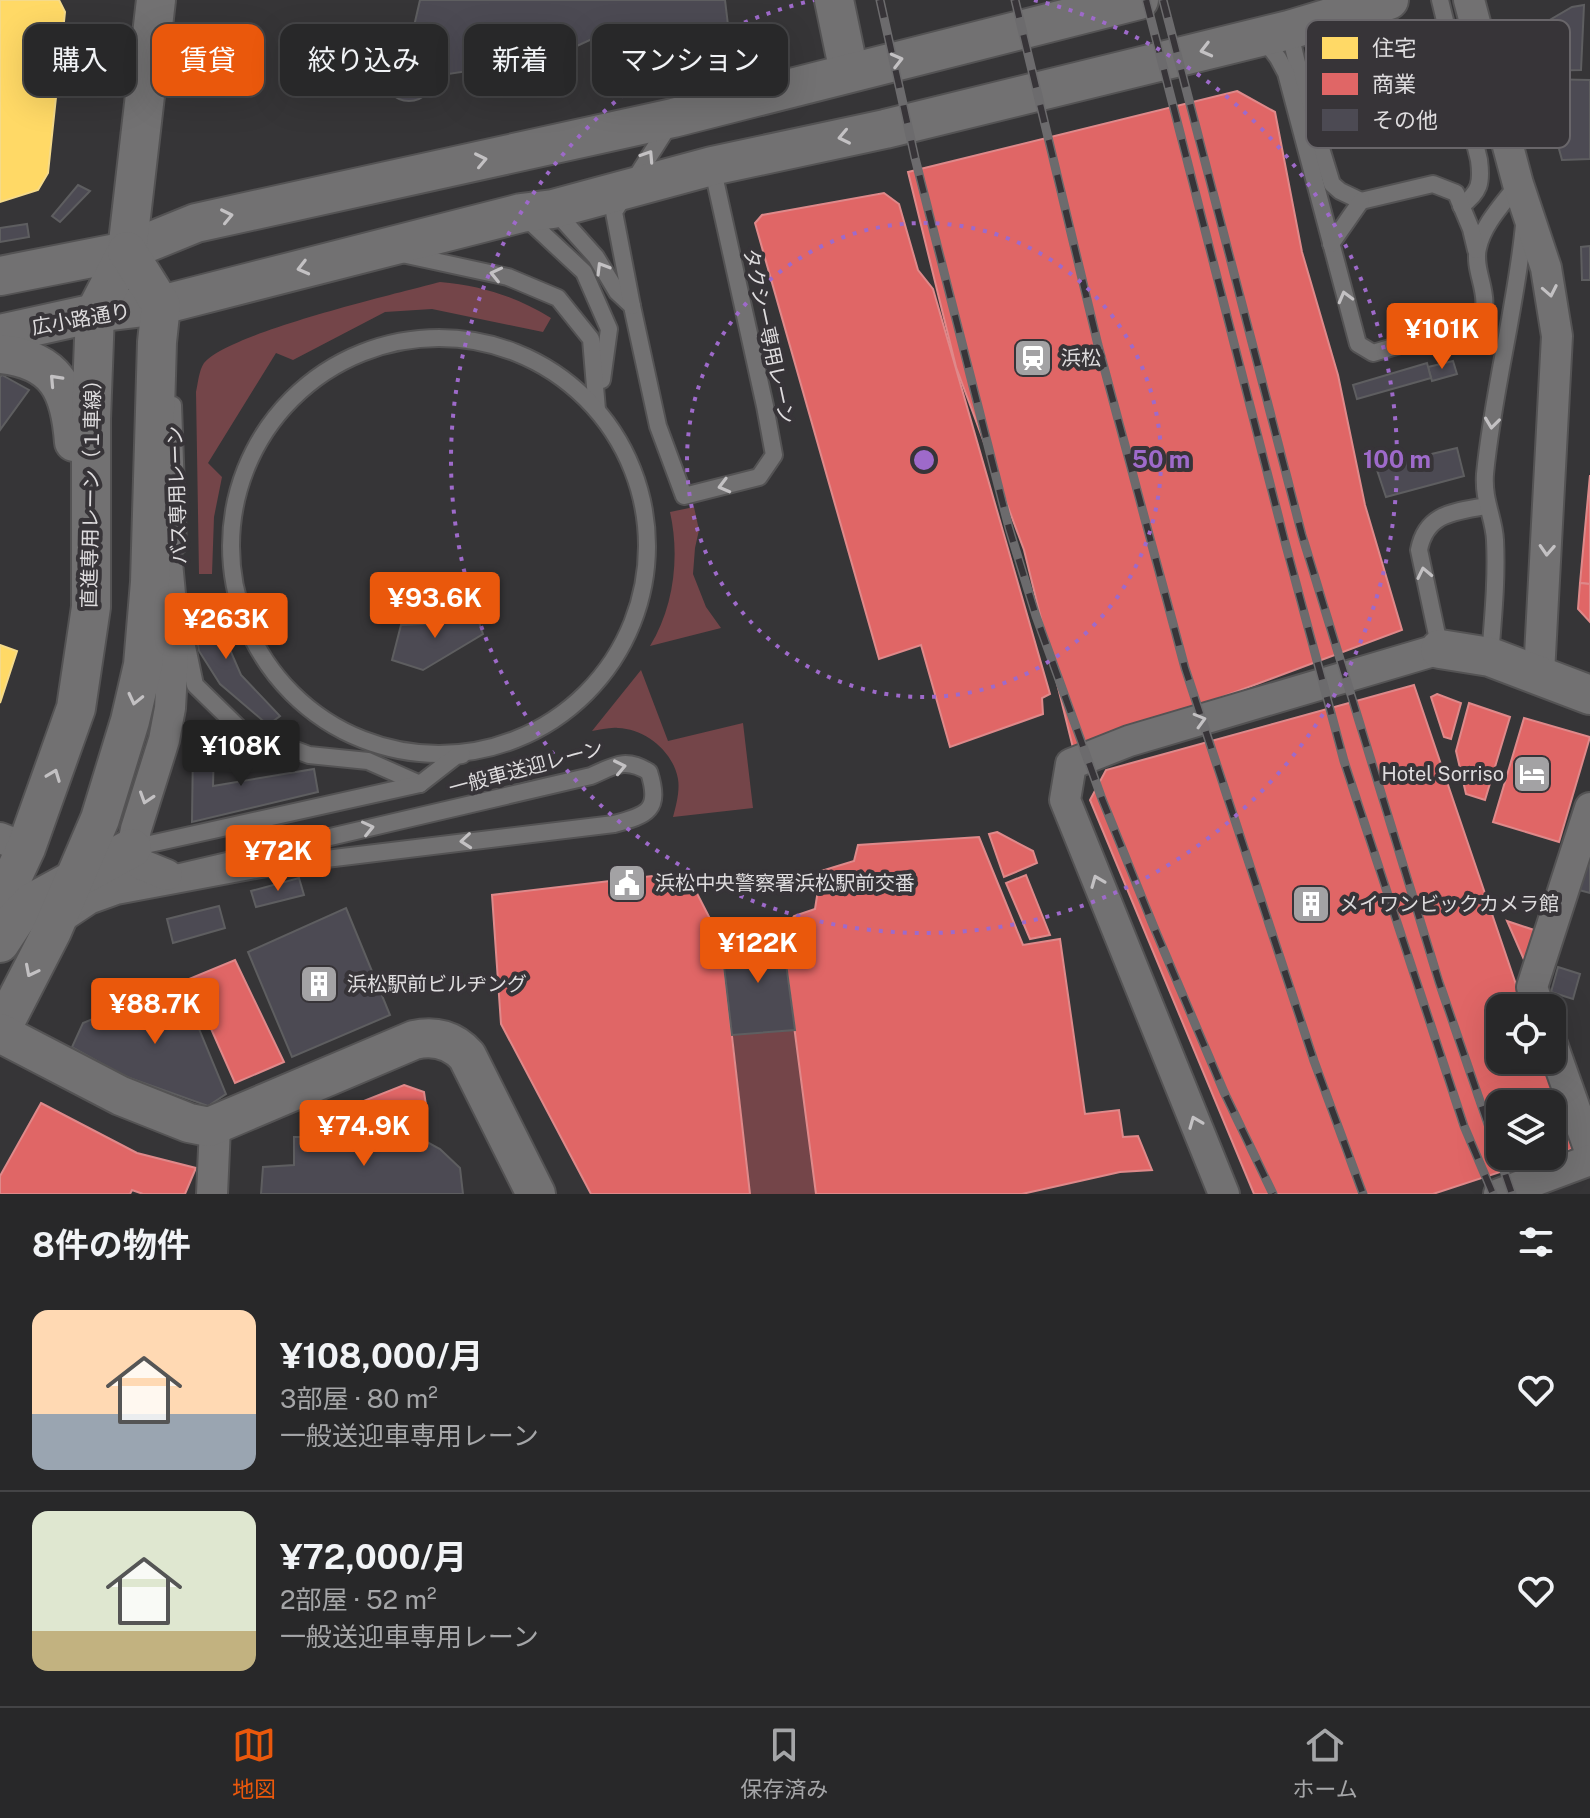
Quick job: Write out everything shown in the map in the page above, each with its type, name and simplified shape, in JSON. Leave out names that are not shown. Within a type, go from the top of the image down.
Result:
[{"type":"street","points":[[76,708],[99,654],[107,604],[114,326],[107,312],[133,260],[156,0]]},
{"type":"street","points":[[834,0],[849,72]]},
{"type":"street","points":[[0,276],[133,260],[173,232],[196,223],[673,118],[1139,0]]},
{"type":"street","name":"広小路通り","points":[[1323,20],[1389,0]]},
{"type":"street","points":[[1469,0],[1474,20]]},
{"type":"street","name":"広小路通り","points":[[0,334],[107,312],[161,305],[712,166],[885,129],[1306,25]]},
{"type":"street","points":[[1509,148],[1546,268],[1557,336],[1539,674]]},
{"type":"street","points":[[133,260],[161,305],[157,342],[150,582],[143,665],[130,721],[100,819],[63,907],[0,1033],[121,1096],[189,1123],[215,1127],[414,1040],[436,1037],[458,1047],[467,1056],[536,1194]]},
{"type":"street","name":"直進専用レーン（１車線）","points":[[0,904],[13,843],[76,708],[91,607],[91,419],[107,312]]},
{"type":"street","points":[[0,354],[15,355],[47,371],[67,394],[72,411],[75,457],[72,622],[83,646]]},
{"type":"street","points":[[152,503],[166,536],[173,603],[170,708],[164,740],[131,854],[155,884]]},
{"type":"street","points":[[1224,1194],[1065,800],[1071,764],[1129,741],[1440,649],[1490,657],[1590,695]]},
{"type":"street","points":[[1534,994],[1532,987],[1590,808]]},
{"type":"street","points":[[0,972],[28,930],[63,907],[132,848]]},
{"type":"street","points":[[0,943],[31,903],[63,907]]},
{"type":"street","points":[[1563,1074],[1590,1151]]},
{"type":"street","points":[[212,1194],[215,1127]]},
{"type":"street","points":[[1499,1194],[1590,1160]]},
{"type":"lane","points":[[1440,0],[1445,20]]},
{"type":"lane","points":[[1276,34],[1306,99]]},
{"type":"lane","points":[[1276,34],[1278,58],[1286,73],[1331,244],[1358,344],[1373,353],[1478,322],[1486,305],[1471,229],[1456,193],[1433,184],[1361,201],[1331,244]]},
{"type":"lane","name":"タクシー専用レーン","points":[[673,118],[614,212],[658,426],[684,496],[759,477],[774,455],[712,166]]},
{"type":"lane","points":[[1321,148],[1332,184],[1361,201]]},
{"type":"lane","points":[[1461,206],[1476,195],[1481,181],[1475,148]]},
{"type":"lane","points":[[1476,252],[1484,230],[1522,196]]},
{"type":"lane","points":[[1490,657],[1495,536],[1486,506],[1485,478],[1496,391],[1519,269],[1522,196]]},
{"type":"lane","points":[[537,211],[584,272],[609,329],[597,410]]},
{"type":"lane","name":"タクシー専用レーン","points":[[537,211],[596,257],[617,292],[632,306]]},
{"type":"lane","points":[[379,249],[508,277],[558,298],[591,339],[597,410]]},
{"type":"lane","points":[[132,848],[420,784],[456,756],[469,753],[530,735],[582,698],[621,648],[643,589],[647,525],[631,463],[597,410],[551,369],[494,344],[433,337],[373,348],[317,376],[273,419],[243,473],[231,534],[236,595],[259,653],[298,701],[349,736],[408,753],[469,753]]},
{"type":"lane","name":"バス専用レーン","points":[[157,342],[173,382],[183,621],[195,685],[240,729],[309,755],[368,761],[420,784]]},
{"type":"lane","points":[[1440,649],[1419,550],[1422,535],[1429,525],[1443,516],[1486,506]]},
{"type":"lane","name":"一般車送迎レーン","points":[[63,907],[128,879],[155,884],[293,863],[614,824],[640,817],[651,807],[655,792],[649,772],[637,764],[623,763],[591,776],[155,884]]},
{"type":"lane","points":[[63,907],[92,905],[155,884]]},
{"type":"shaded area","points":[[440,282],[498,293],[551,318],[543,332],[432,309],[385,312],[293,360],[276,353],[208,463],[222,477],[214,517],[212,574],[199,574],[196,392],[204,363],[219,351],[277,327]]},
{"type":"shaded area","points":[[694,507],[699,530],[693,574],[706,607],[721,628],[650,646],[665,615],[673,581],[674,546],[670,512]]},
{"type":"shaded area","points":[[641,670],[668,741],[743,723],[753,808],[673,817],[678,779],[664,751],[648,737],[628,729],[592,731]]},
{"type":"shaded area","points":[[790,998],[816,1194],[750,1194],[729,1002]]},
{"type":"building: 住宅","points":[[0,0],[59,0],[65,12],[64,24],[24,24],[24,96],[56,96],[48,173],[38,190],[0,202]]},
{"type":"building: 住宅","points":[[0,645],[17,651],[0,703]]},
{"type":"building: 商業","points":[[1237,91],[1275,112],[1302,252],[1338,375],[1365,505],[1402,630],[1074,752],[1024,550],[956,367],[908,172]]},
{"type":"building: 商業","points":[[884,193],[899,204],[918,270],[933,289],[1050,694],[1042,698],[1043,714],[950,747],[921,645],[879,659],[755,223],[762,215]]},
{"type":"building: 商業","points":[[1590,475],[1590,584],[1580,583]]},
{"type":"building: 商業","points":[[1580,583],[1590,584],[1590,622],[1578,609]]},
{"type":"building: 商業","name":"メイワンビックカメラ館","points":[[1414,685],[1519,994],[1486,994],[1486,1074],[1547,1074],[1552,1090],[1486,1090],[1486,1170],[1506,1170],[1433,1194],[1254,1194],[1090,800],[1106,770]]},
{"type":"building: 商業","points":[[1437,694],[1461,703],[1451,739],[1444,737],[1431,697]]},
{"type":"building: 商業","points":[[1469,703],[1510,717],[1485,800],[1466,794],[1456,751]]},
{"type":"building: 商業","points":[[1524,718],[1590,737],[1559,842],[1493,822]]},
{"type":"building: 商業","points":[[997,832],[1033,851],[1037,863],[1004,877],[989,834]]},
{"type":"building: 商業","points":[[979,837],[1023,945],[1060,939],[1085,1114],[1119,1110],[1123,1137],[1138,1136],[1152,1170],[1120,1172],[1022,1194],[816,1194],[782,934],[794,916],[815,909],[821,871],[854,861],[858,845]]},
{"type":"building: 商業","points":[[686,872],[721,940],[750,1194],[591,1194],[501,1024],[492,895]]},
{"type":"building: 商業","points":[[1026,875],[1050,935],[1030,939],[1006,883]]},
{"type":"building: 商業","points":[[1507,921],[1534,930],[1525,962]]},
{"type":"building: 商業","points":[[235,960],[284,1062],[235,1083],[189,979]]},
{"type":"building: 商業","points":[[404,1085],[424,1092],[426,1105],[366,1128],[356,1104]]},
{"type":"building: 商業","points":[[41,1103],[137,1153],[196,1168],[185,1194],[143,1194],[132,1190],[130,1194],[0,1194],[0,1176]]},
{"type":"building: 商業","name":"メイワンビックカメラ館","points":[[1566,1131],[1572,1149],[1566,1151]]},
{"type":"building: その他","points":[[420,0],[725,0],[728,24],[592,24],[592,39],[576,46],[576,24],[464,24],[464,72],[448,74],[448,24],[414,24]]},
{"type":"building: その他","points":[[1584,5],[1581,70],[1570,70],[1570,20],[1550,20],[1572,7]]},
{"type":"building: その他","points":[[1570,80],[1590,80],[1590,159],[1562,160],[1559,148],[1570,148]]},
{"type":"building: その他","points":[[395,96],[423,96],[409,101]]},
{"type":"building: その他","points":[[78,185],[90,191],[60,222],[52,216]]},
{"type":"building: その他","points":[[27,224],[29,237],[0,242],[0,228]]},
{"type":"building: その他","points":[[1590,246],[1590,280],[1582,280],[1581,247]]},
{"type":"building: その他","points":[[1453,361],[1457,374],[1432,381],[1428,367]]},
{"type":"building: その他","points":[[1427,363],[1431,378],[1357,399],[1353,385]]},
{"type":"building: その他","points":[[2,375],[29,390],[0,430],[0,377]]},
{"type":"building: その他","points":[[1457,448],[1464,476],[1386,497],[1376,467]]},
{"type":"building: その他","points":[[207,597],[241,675],[280,716],[268,725],[220,684],[199,651],[190,601]]},
{"type":"building: その他","points":[[474,608],[483,634],[423,670],[392,660],[401,625],[442,623]]},
{"type":"building: その他","points":[[193,746],[214,746],[213,786],[314,769],[318,792],[192,822]]},
{"type":"building: その他","points":[[1590,854],[1590,893],[1579,890]]},
{"type":"building: その他","points":[[299,878],[304,895],[256,907],[251,891]]},
{"type":"building: その他","points":[[219,906],[225,928],[173,943],[167,919]]},
{"type":"building: その他","name":"浜松駅前ビルヂング","points":[[346,908],[390,1015],[292,1057],[248,952]]},
{"type":"building: その他","points":[[782,934],[795,1030],[732,1035],[721,940]]},
{"type":"building: その他","points":[[1558,967],[1580,974],[1573,999],[1566,994],[1551,992]]},
{"type":"building: その他","points":[[180,983],[226,1094],[208,1106],[124,1076],[72,1047],[83,1023]]},
{"type":"building: その他","points":[[294,1137],[418,1137],[440,1149],[460,1168],[463,1194],[261,1194],[263,1167],[294,1165]]},
{"type":"railway","points":[[880,0],[915,158],[1009,528],[1036,616],[1102,799],[1153,925],[1224,1092],[1273,1194]]},
{"type":"railway","points":[[1015,0],[1098,345],[1185,668],[1314,1061],[1363,1194]]},
{"type":"railway","points":[[1146,0],[1344,761],[1464,1126],[1493,1194]]},
{"type":"railway","points":[[1163,0],[1302,535],[1439,982],[1512,1194]]},
{"type":"place","name":"浜松","points":[[1033,358]]},
{"type":"place","name":"Hotel Sorriso","points":[[1532,774]]},
{"type":"place","name":"浜松中央警察署浜松駅前交番","points":[[627,883]]},
{"type":"place","name":"メイワンビックカメラ館","points":[[1311,904]]},
{"type":"place","name":"浜松駅前ビルヂング","points":[[319,984]]}]
